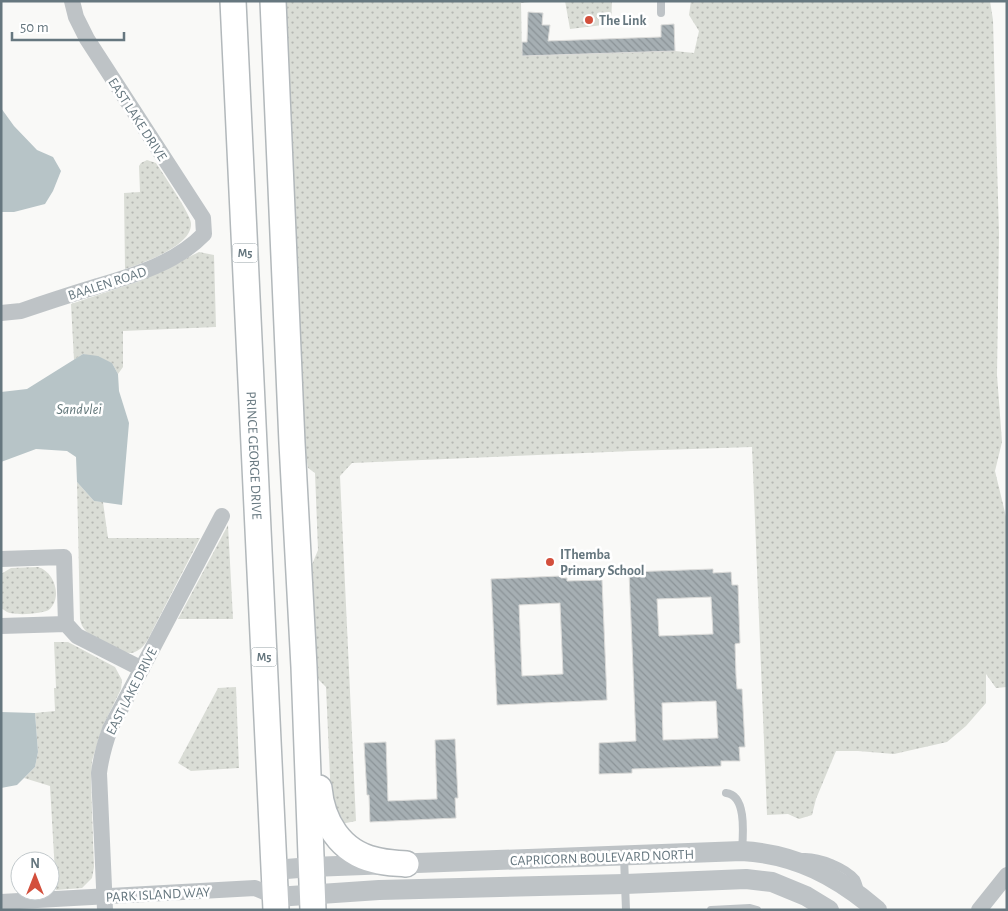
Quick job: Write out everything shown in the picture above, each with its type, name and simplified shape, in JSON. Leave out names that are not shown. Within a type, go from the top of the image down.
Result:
[{"type":"main road","name":"PRINCE GEORGE DRIVE","points":[[233,1],[274,870],[269,898]]},
{"type":"main road","points":[[273,1],[292,442],[304,666],[312,902]]},
{"type":"main road","points":[[254,444],[292,442]]},
{"type":"main road","points":[[304,666],[319,795],[326,820],[337,837],[357,852],[375,860],[406,864]]},
{"type":"street","name":"EAST LAKE DRIVE","points":[[72,1],[76,17],[87,39],[203,218],[204,234]]},
{"type":"street","name":"BAALEN ROAD","points":[[1,313],[21,311],[142,272],[163,263],[197,241],[204,234]]},
{"type":"street","name":"EAST LAKE DRIVE","points":[[104,903],[100,792],[101,757],[110,729],[222,516]]},
{"type":"street","points":[[1,559],[64,556],[66,624],[77,636],[142,669]]},
{"type":"street","points":[[1,626],[66,624]]},
{"type":"street","name":"CAPRICORN BOULEVARD NORTH","points":[[274,870],[742,851],[772,854],[823,871],[870,904]]},
{"type":"street","points":[[979,910],[1007,875]]},
{"type":"street","name":"CAPRICORN BOULEVARD NORTH","points":[[269,898],[312,902],[379,890],[758,880],[772,882],[806,896],[829,910]]},
{"type":"street","points":[[969,910],[990,895]]},
{"type":"street","name":"PARK ISLAND WAY","points":[[1,902],[104,903],[269,898]]},
{"type":"lane","points":[[661,1],[661,13]]},
{"type":"lane","points":[[726,793],[734,795],[739,801],[742,816],[742,851]]},
{"type":"lane","points":[[624,856],[626,910]]},
{"type":"lane","points":[[711,910],[750,908],[757,910]]},
{"type":"shaded area","points":[[281,1],[540,1],[521,3],[522,56],[675,51],[694,53],[699,31],[689,15],[691,1],[990,1],[993,20],[999,234],[997,375],[1002,442],[995,471],[1007,521],[1007,687],[996,688],[986,674],[986,703],[966,726],[947,742],[894,754],[836,751],[816,799],[812,815],[799,819],[788,814],[767,815],[752,447],[352,463],[340,476],[356,821],[341,824],[331,800],[326,687],[316,677],[308,608],[311,567],[318,550],[315,473],[308,468],[299,413]]},
{"type":"shaded area","points":[[565,1],[612,1],[611,24],[570,29]]},
{"type":"shaded area","points":[[147,160],[156,163],[191,223],[184,239],[176,246],[143,263],[125,269],[124,193],[140,192],[139,166]]},
{"type":"shaded area","points":[[199,252],[214,255],[216,327],[123,331],[123,367],[118,374],[112,363],[83,354],[74,360],[71,304],[140,281]]},
{"type":"shaded area","points":[[77,482],[94,501],[103,502],[108,538],[200,538],[147,641],[140,649],[131,653],[121,651],[100,641],[88,633],[81,623]]},
{"type":"shaded area","points":[[228,525],[233,619],[178,619]]},
{"type":"shaded area","points":[[38,567],[49,574],[55,585],[56,598],[50,609],[23,614],[7,612],[1,608],[1,574],[11,568]]},
{"type":"shaded area","points":[[54,642],[68,642],[115,667],[122,680],[121,689],[102,728],[92,761],[94,867],[92,878],[82,888],[60,890],[60,851],[54,851],[50,786],[24,778],[35,767],[38,752],[35,713],[55,711],[54,688],[56,688]]},
{"type":"shaded area","points":[[236,687],[239,768],[191,771],[178,763],[218,688]]},
{"type":"water","points":[[1,108],[14,126],[37,150],[53,157],[61,171],[53,191],[45,204],[14,212],[1,212]]},
{"type":"water","name":"Sandvlei","points":[[83,354],[98,356],[112,363],[118,374],[119,391],[129,423],[122,505],[94,501],[77,482],[76,457],[67,451],[36,449],[1,462],[1,392],[27,389]]},
{"type":"water","points":[[1,712],[35,713],[38,752],[35,767],[17,785],[1,788]]},
{"type":"building","points":[[528,12],[543,13],[542,25],[550,25],[548,41],[661,37],[661,25],[674,24],[675,51],[522,56],[522,42],[527,42]]},
{"type":"building","points":[[713,569],[713,573],[731,572],[732,585],[738,585],[740,643],[735,644],[736,676],[737,689],[742,689],[745,747],[739,747],[740,761],[721,761],[721,766],[632,769],[632,773],[599,774],[599,743],[636,741],[629,572]],"holes":[[[711,597],[713,634],[659,636],[657,599]],[[716,701],[718,738],[663,740],[662,703]]]},
{"type":"building","points":[[561,576],[561,578],[567,578],[567,581],[602,580],[607,700],[497,705],[491,579]],"holes":[[[560,603],[563,674],[522,676],[519,605]]]},
{"type":"building","points":[[455,739],[458,798],[455,798],[456,818],[370,822],[364,743],[386,742],[388,801],[437,799],[435,740]]},
{"type":"place","name":"The Link","points":[[589,20]]},
{"type":"place","name":"IThemba Primary School","points":[[550,562]]}]
